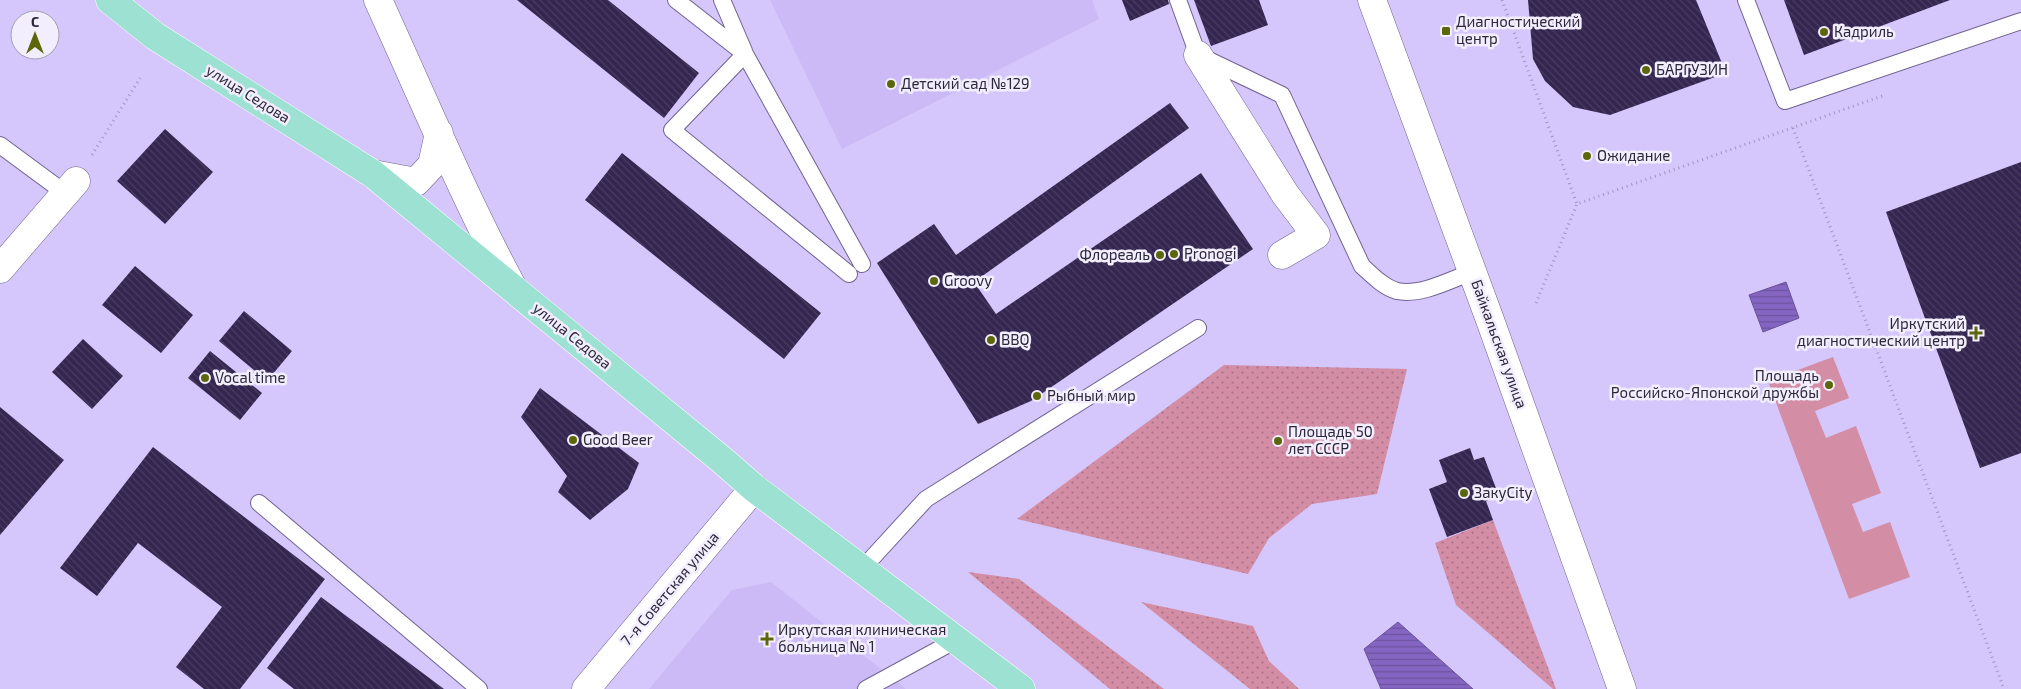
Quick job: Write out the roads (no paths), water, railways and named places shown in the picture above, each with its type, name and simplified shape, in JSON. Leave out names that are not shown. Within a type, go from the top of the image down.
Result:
[{"type":"main road","name":"улица Седова","points":[[110,0],[155,36],[373,174],[754,488],[1021,689]]},
{"type":"street","points":[[378,0],[480,227],[512,288]]},
{"type":"street","name":"Байкальская улица","points":[[1372,0],[1622,689]]},
{"type":"street","points":[[1198,55],[1284,194],[1316,235],[1282,255]]},
{"type":"street","points":[[373,174],[416,182],[432,165],[439,133]]},
{"type":"street","points":[[0,269],[71,187]]},
{"type":"street","name":"7-я Советская улица","points":[[586,689],[754,488]]},
{"type":"lane","points":[[676,0],[745,54]]},
{"type":"lane","points":[[722,0],[745,54],[862,264]]},
{"type":"lane","points":[[1178,0],[1198,55],[1282,95],[1362,266],[1377,281],[1397,291],[1420,291],[1472,272]]},
{"type":"lane","points":[[1746,0],[1785,101],[2021,21]]},
{"type":"lane","points":[[745,54],[672,130],[849,274]]},
{"type":"lane","points":[[0,144],[71,187]]},
{"type":"lane","points":[[862,569],[926,499],[1198,328]]},
{"type":"lane","points":[[260,503],[479,689]]},
{"type":"lane","points":[[866,689],[956,640]]},
{"type":"place","name":"Диагностический центр","points":[[1446,31]]},
{"type":"place","name":"Кадриль","points":[[1824,32]]},
{"type":"place","name":"БАРГУЗИН","points":[[1646,70]]},
{"type":"place","name":"Детский сад №129","points":[[891,84]]},
{"type":"place","name":"Ожидание","points":[[1587,156]]},
{"type":"place","name":"Pronogi","points":[[1174,254]]},
{"type":"place","name":"Флореаль","points":[[1160,255]]},
{"type":"place","name":"Groovy","points":[[934,281]]},
{"type":"place","name":"Иркутский диагностический центр","points":[[1976,333]]},
{"type":"place","name":"BBQ","points":[[991,340]]},
{"type":"place","name":"Vocal time","points":[[205,378]]},
{"type":"place","name":"Площадь Российско-Японской дружбы","points":[[1829,385]]},
{"type":"place","name":"Рыбный мир","points":[[1037,396]]},
{"type":"place","name":"Good Beer","points":[[573,440]]},
{"type":"place","name":"Площадь 50 лет СССР","points":[[1278,441]]},
{"type":"place","name":"ЗакуCity","points":[[1464,493]]},
{"type":"place","name":"Иркутская клиническая больница № 1","points":[[767,639]]}]
